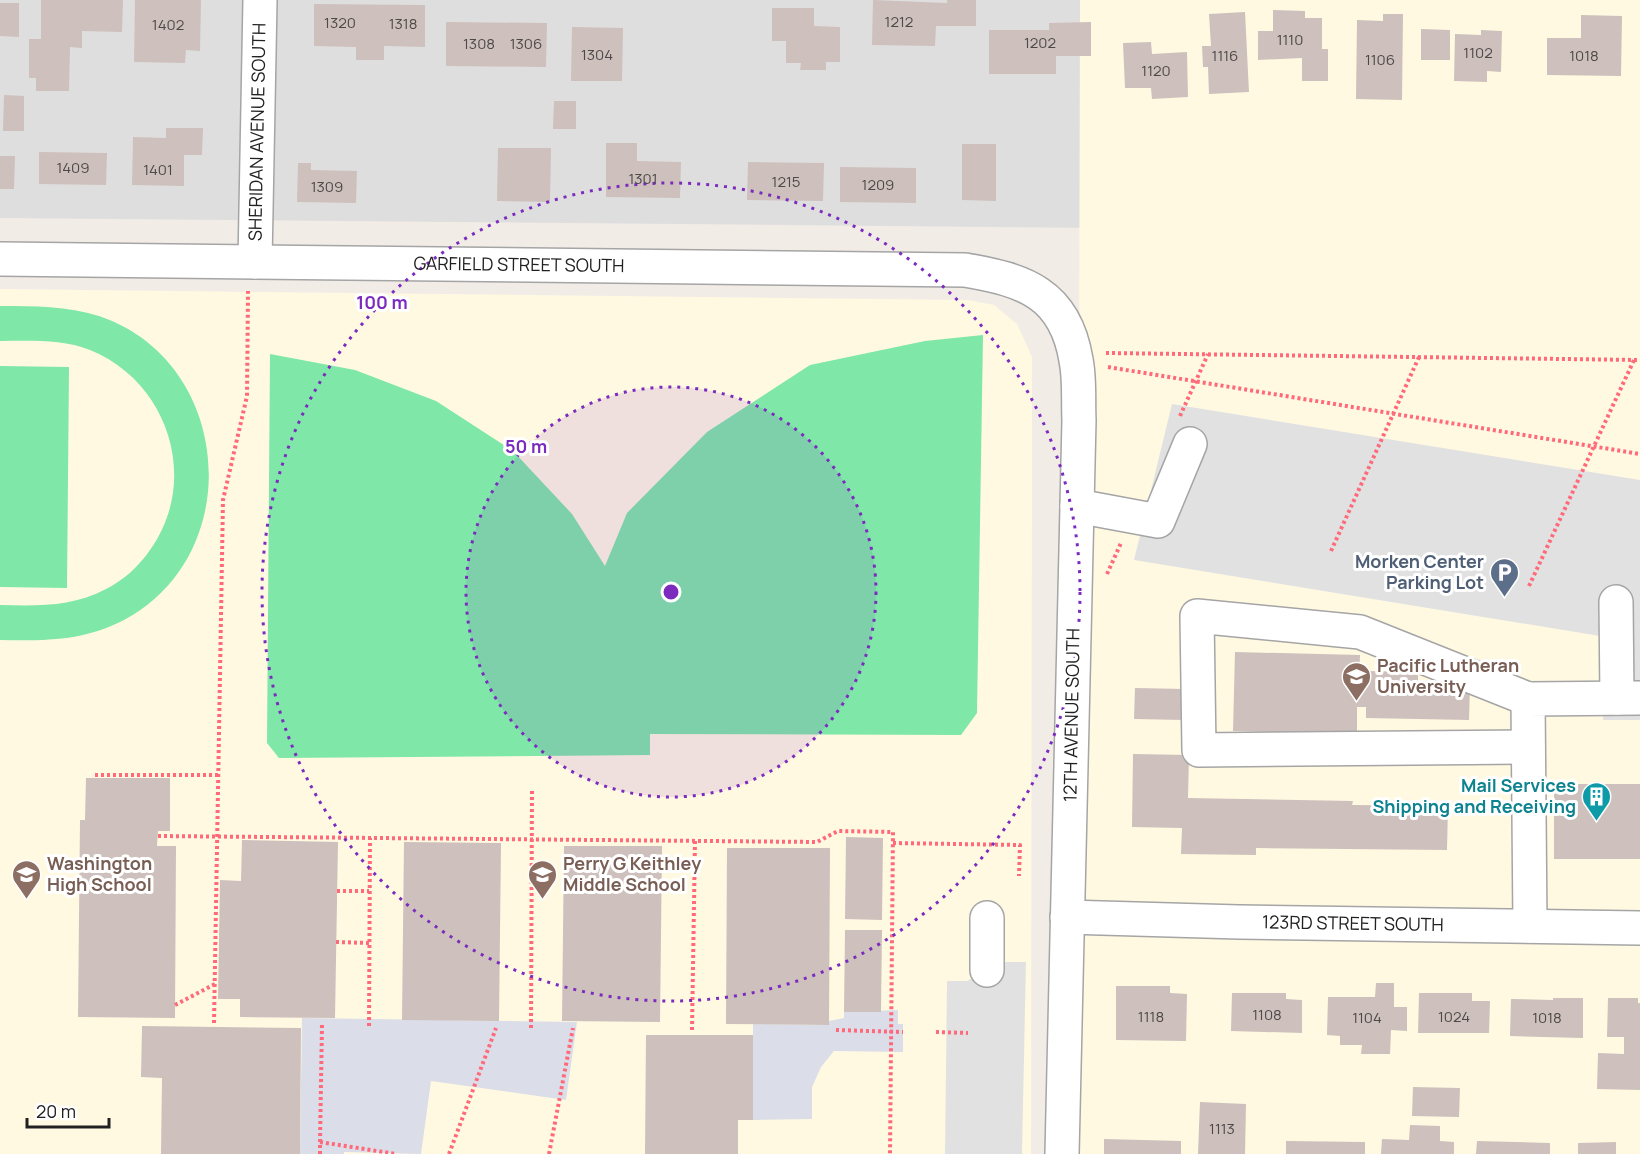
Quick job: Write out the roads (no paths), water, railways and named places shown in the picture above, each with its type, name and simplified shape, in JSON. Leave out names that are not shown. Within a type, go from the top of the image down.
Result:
[{"type":"street","name":"SHERIDAN AVENUE SOUTH","points":[[251,277],[260,0]]},
{"type":"street","name":"GARFIELD STREET SOUTH","points":[[0,259],[251,277],[965,270],[1012,280],[1036,290]]},
{"type":"street","name":"12TH AVENUE SOUTH","points":[[1036,290],[1059,314],[1070,333],[1080,362],[1062,1154]]},
{"type":"street","points":[[1077,506],[1158,521],[1190,444]]},
{"type":"street","points":[[1528,747],[1199,750],[1197,616],[1359,632],[1528,699],[1629,698],[1616,602]]},
{"type":"street","points":[[1528,699],[1530,926]]},
{"type":"street","name":"123RD STREET SOUTH","points":[[1067,916],[1239,922],[1640,928]]},
{"type":"street","points":[[987,918],[987,970]]},
{"type":"place","name":"Morken Center Parking Lot","points":[[1505,598]]},
{"type":"place","name":"Pacific Lutheran University","points":[[1356,702]]},
{"type":"place","name":"Mail Services Shipping and Receiving","points":[[1597,822]]},
{"type":"place","name":"Washington High School","points":[[26,900]]},
{"type":"place","name":"Perry G Keithley Middle School","points":[[542,900]]}]
